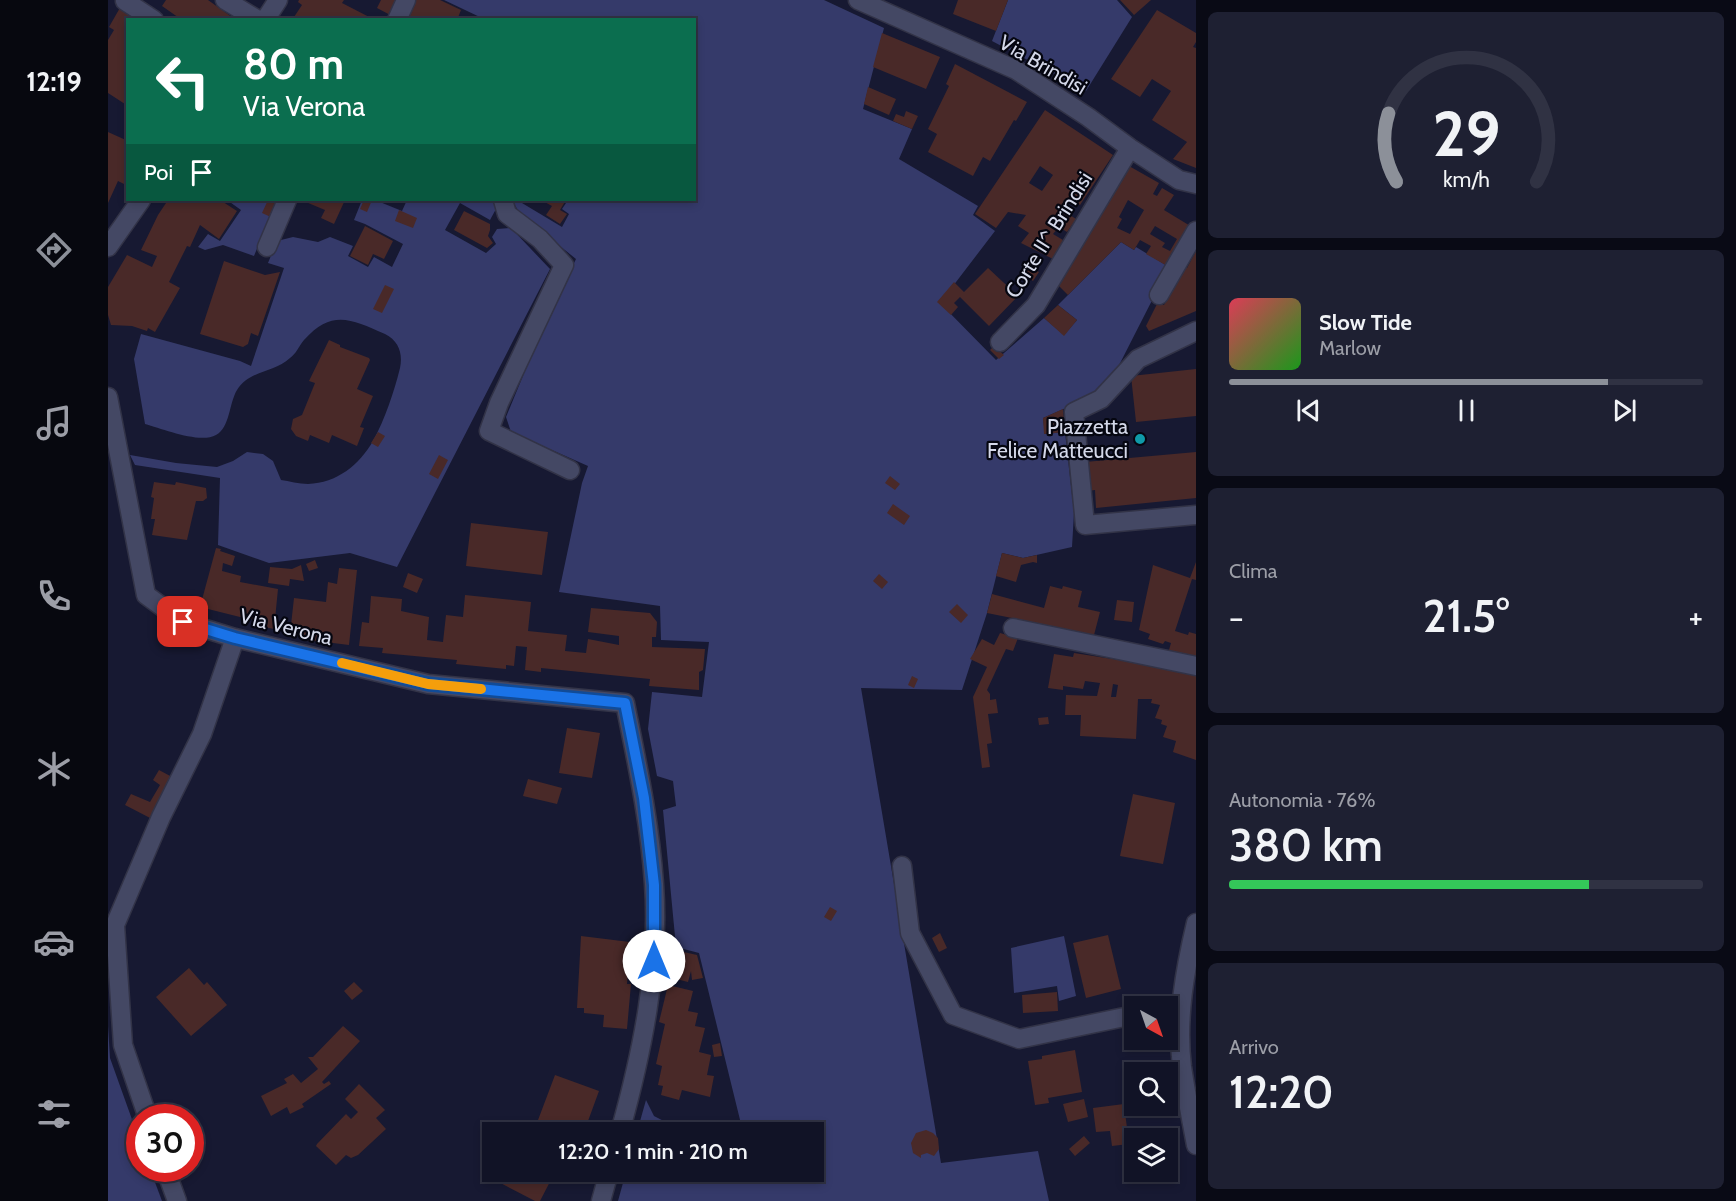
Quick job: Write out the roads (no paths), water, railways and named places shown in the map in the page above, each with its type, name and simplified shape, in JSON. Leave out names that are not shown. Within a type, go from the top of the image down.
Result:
[{"type":"street","points":[[225,0],[255,18]]},
{"type":"street","points":[[266,18],[278,0]]},
{"type":"street","points":[[398,18],[406,0]]},
{"type":"street","name":"Via Brindisi","points":[[858,0],[1016,70],[1179,180],[1196,184]]},
{"type":"street","points":[[125,1],[151,18]]},
{"type":"street","name":"Corte II^ Brindisi","points":[[1000,342],[1036,305],[1130,147]]},
{"type":"street","points":[[113,240],[140,201]]},
{"type":"street","points":[[267,247],[287,201]]},
{"type":"street","points":[[503,201],[507,213],[540,239],[564,265],[498,403],[489,431],[570,470]]},
{"type":"street","points":[[1159,295],[1196,231]]},
{"type":"street","points":[[1196,331],[1138,359],[1101,399],[1074,412],[1085,525],[1196,515]]},
{"type":"street","name":"Via Verona","points":[[108,397],[146,595],[183,622],[235,638],[428,684],[625,703],[644,798],[653,874],[654,961],[636,1075],[623,1122]]},
{"type":"street","points":[[1013,628],[1196,666]]},
{"type":"street","points":[[143,1104],[123,1045],[116,925],[161,817],[202,734],[235,638]]},
{"type":"street","points":[[902,866],[910,933],[953,1015],[1019,1039],[1124,1017]]},
{"type":"street","points":[[1177,996],[1196,923]]},
{"type":"street","points":[[1178,1036],[1196,1145]]},
{"type":"street","points":[[170,1182],[177,1201]]},
{"type":"street","points":[[601,1201],[606,1182]]},
{"type":"place","name":"Piazzetta Felice Matteucci","points":[[1140,439]]}]
